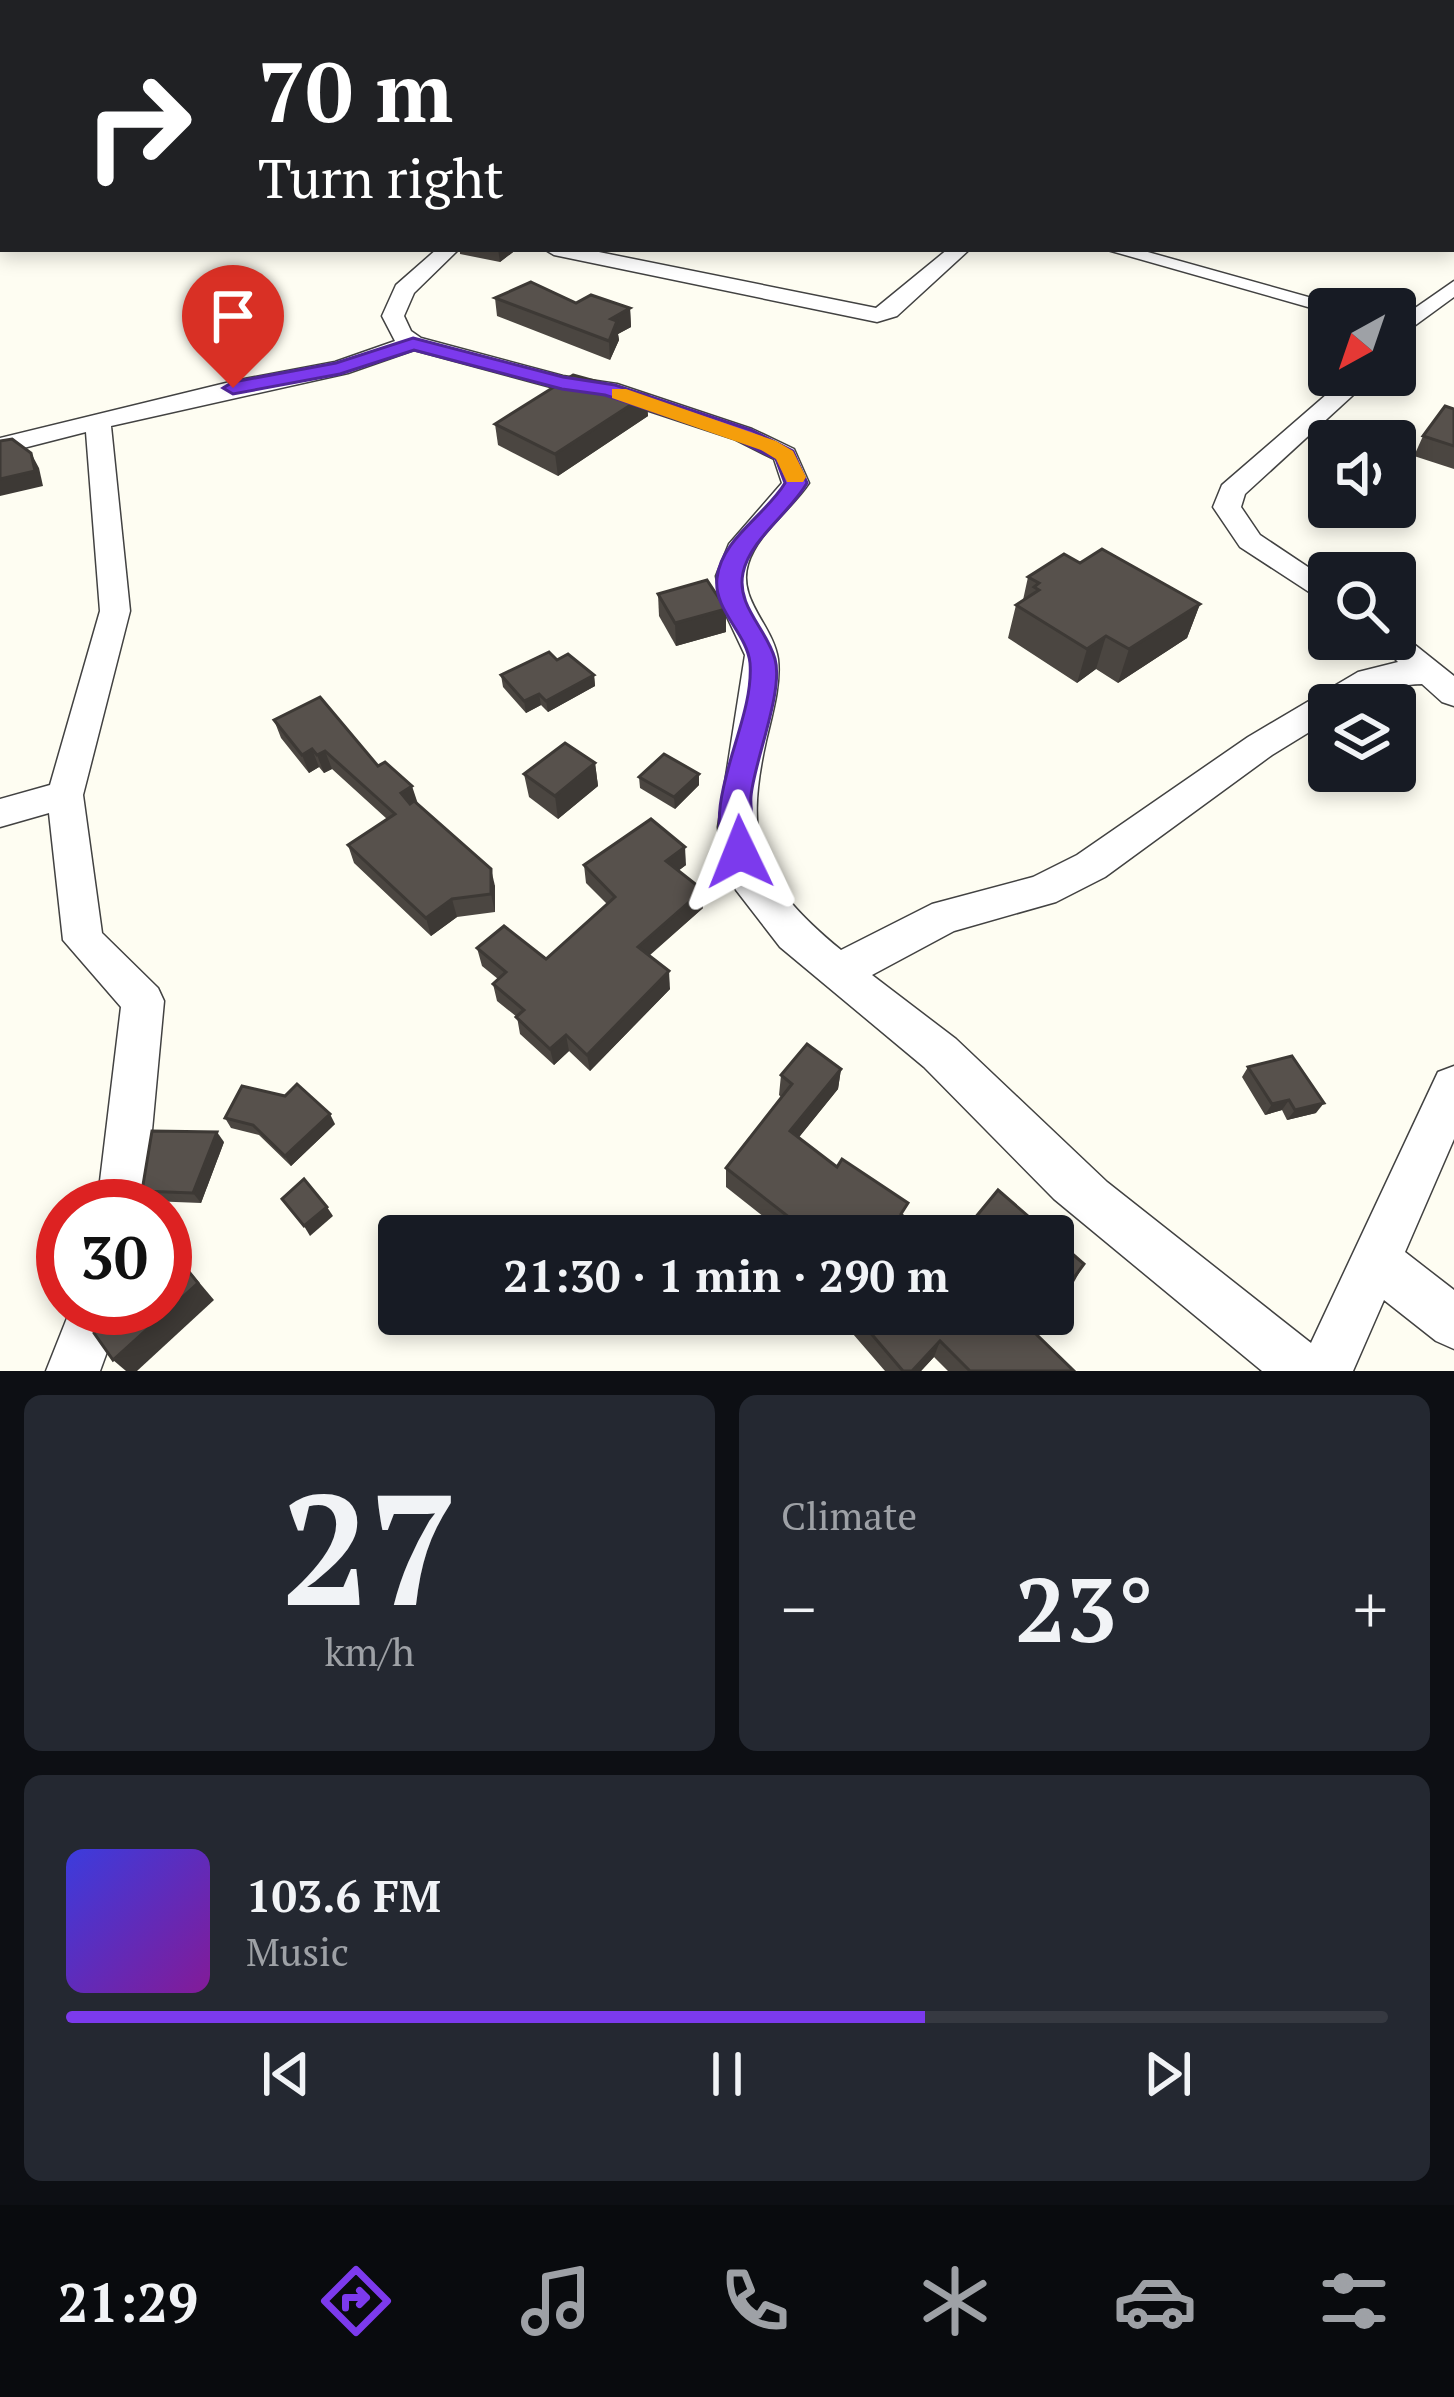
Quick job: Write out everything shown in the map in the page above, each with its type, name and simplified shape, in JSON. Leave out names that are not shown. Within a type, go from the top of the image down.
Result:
[{"type":"street","points":[[445,252],[404,290],[393,316],[401,334],[413,344],[562,383],[608,389],[743,434],[785,455],[796,483],[785,502],[736,555],[729,579],[731,599],[763,661],[750,747],[736,797],[740,852],[765,907],[944,1057],[1018,1135],[1092,1201],[1304,1371]]},
{"type":"street","points":[[569,252],[877,315],[889,311],[957,252]]},
{"type":"street","points":[[1125,252],[1308,301]]},
{"type":"street","points":[[1416,315],[1452,291]]},
{"type":"street","points":[[0,446],[340,368],[413,344]]},
{"type":"street","points":[[1308,581],[1250,541],[1227,506],[1232,491],[1339,396]]},
{"type":"street","points":[[98,420],[115,611],[65,795],[83,940],[142,1001],[125,1179]]},
{"type":"street","points":[[1416,660],[1443,684]]},
{"type":"street","points":[[841,972],[898,937],[946,916],[1042,891],[1091,866],[1260,746],[1370,680],[1395,673],[1443,684]]},
{"type":"street","points":[[0,813],[65,795]]},
{"type":"street","points":[[1326,1371],[1454,1087]]},
{"type":"street","points":[[1374,1260],[1454,1323]]},
{"type":"street","points":[[73,1371],[87,1335]]},
{"type":"building","points":[[531,282],[576,303],[591,295],[630,308],[611,319],[617,321],[609,341],[495,298]]},
{"type":"building","points":[[573,375],[646,395],[555,454],[495,424]]},
{"type":"building","points":[[1445,406],[1454,409],[1454,446],[1423,436]]},
{"type":"building","points":[[12,439],[31,453],[35,471],[0,479],[0,441]]},
{"type":"building","points":[[1102,549],[1200,604],[1129,649],[1106,636],[1087,649],[1016,605],[1039,590],[1034,587],[1039,583],[1028,577],[1064,554],[1080,563]]},
{"type":"building","points":[[707,580],[726,609],[675,623],[658,594]]},
{"type":"building","points":[[549,652],[557,660],[568,654],[594,675],[546,701],[539,694],[524,701],[501,675]]},
{"type":"building","points":[[320,697],[378,766],[385,762],[412,786],[401,793],[410,804],[414,801],[491,869],[491,894],[452,899],[426,918],[348,845],[395,814],[325,751],[317,755],[312,749],[302,755],[274,720]]},
{"type":"building","points":[[565,743],[595,763],[555,796],[524,774]]},
{"type":"building","points":[[664,754],[699,774],[674,797],[639,777]]},
{"type":"building","points":[[651,819],[685,847],[666,861],[703,890],[638,947],[669,971],[587,1055],[566,1035],[550,1049],[516,1017],[524,1010],[493,984],[506,972],[477,948],[504,926],[546,959],[615,897],[584,865]]},
{"type":"building","points":[[807,1044],[841,1069],[790,1131],[837,1167],[842,1159],[908,1203],[902,1215],[786,1215],[726,1168],[792,1084],[781,1075]]},
{"type":"building","points":[[1292,1056],[1324,1103],[1295,1110],[1289,1100],[1272,1104],[1248,1067]]},
{"type":"building","points":[[297,1084],[330,1114],[285,1156],[253,1125],[225,1118],[242,1086],[285,1096]]},
{"type":"building","points":[[152,1131],[217,1132],[193,1193],[192,1179],[144,1179]]},
{"type":"building","points":[[304,1179],[327,1207],[304,1226],[282,1199]]},
{"type":"building","points":[[998,1190],[1027,1215],[977,1215]]},
{"type":"building","points":[[1074,1255],[1084,1264],[1074,1278]]},
{"type":"building","points":[[95,1335],[141,1335],[113,1360]]},
{"type":"building","points":[[872,1335],[1037,1335],[1074,1371],[970,1371],[940,1341],[912,1371],[903,1371]]},
{"type":"slow traffic","points":[[619,393],[769,446],[785,455],[795,477]]},
{"type":"route","points":[[233,388],[340,368],[413,344],[562,383],[608,389],[743,434],[785,455],[796,483],[785,502],[736,555],[729,579],[731,599],[763,661],[750,747],[736,797],[740,852]]}]
